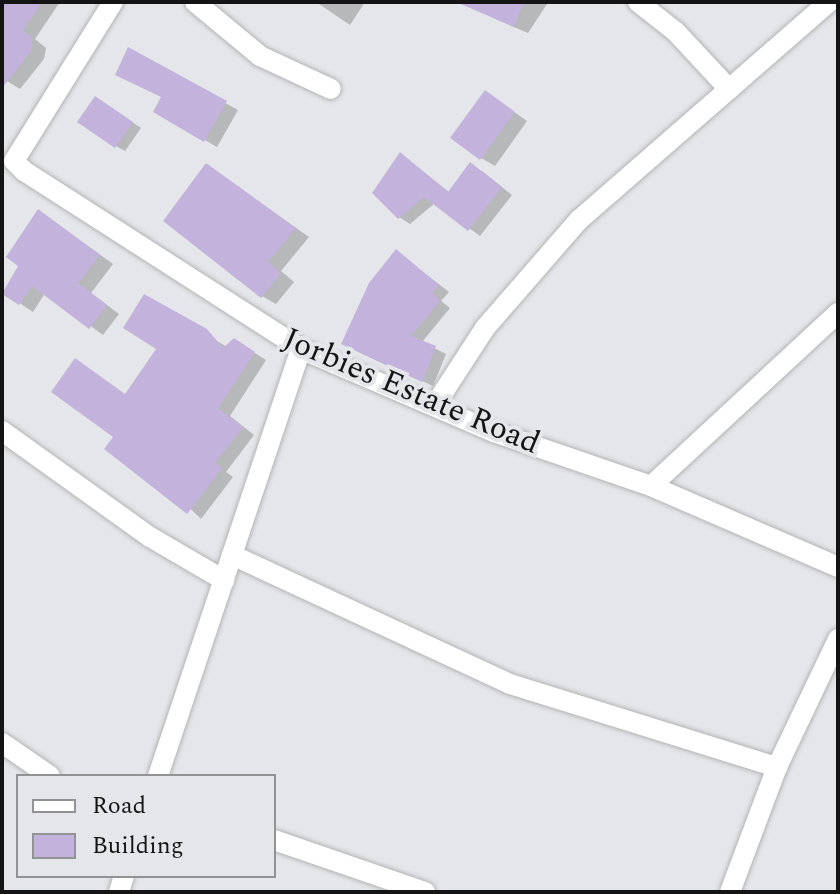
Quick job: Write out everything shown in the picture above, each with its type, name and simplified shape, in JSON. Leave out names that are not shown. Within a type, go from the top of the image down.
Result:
[{"type":"street","name":"Jorbies Estate Road","points":[[113,2],[14,161],[301,349],[494,432],[651,486],[838,567]]},
{"type":"street","points":[[195,2],[260,56],[331,89]]},
{"type":"street","points":[[638,2],[676,32],[729,89]]},
{"type":"street","points":[[435,405],[485,328],[579,220],[829,2]]},
{"type":"street","points":[[651,486],[838,313]]},
{"type":"street","points":[[159,774],[301,349]]},
{"type":"street","points":[[2,431],[150,537],[224,580]]},
{"type":"street","points":[[232,555],[510,684],[777,767]]},
{"type":"street","points":[[730,892],[777,767],[838,639]]},
{"type":"street","points":[[2,743],[47,774]]},
{"type":"street","points":[[276,841],[425,892]]},
{"type":"building","points":[[2,2],[42,2],[23,30],[33,39],[31,51],[2,88]]},
{"type":"building","points":[[456,2],[524,2],[514,27]]},
{"type":"building","points":[[128,47],[227,101],[204,142],[153,112],[161,97],[115,75]]},
{"type":"building","points":[[485,90],[515,112],[480,160],[450,138]]},
{"type":"building","points":[[95,96],[133,122],[115,148],[77,122]]},
{"type":"building","points":[[400,152],[448,192],[470,162],[502,187],[468,231],[424,197],[398,219],[372,193]]},
{"type":"building","points":[[206,163],[296,228],[268,262],[281,273],[261,298],[163,221]]},
{"type":"building","points":[[38,209],[100,255],[78,283],[107,305],[89,329],[32,286],[19,305],[2,294],[18,266],[6,257]]},
{"type":"building","points":[[396,249],[439,285],[432,293],[440,301],[411,336],[436,346],[422,382],[341,344],[369,283]]},
{"type":"building","points":[[144,294],[207,329],[223,348],[234,338],[255,352],[218,408],[243,427],[215,463],[222,468],[187,514],[104,449],[113,437],[51,392],[75,358],[125,394],[156,349],[123,328]]}]
